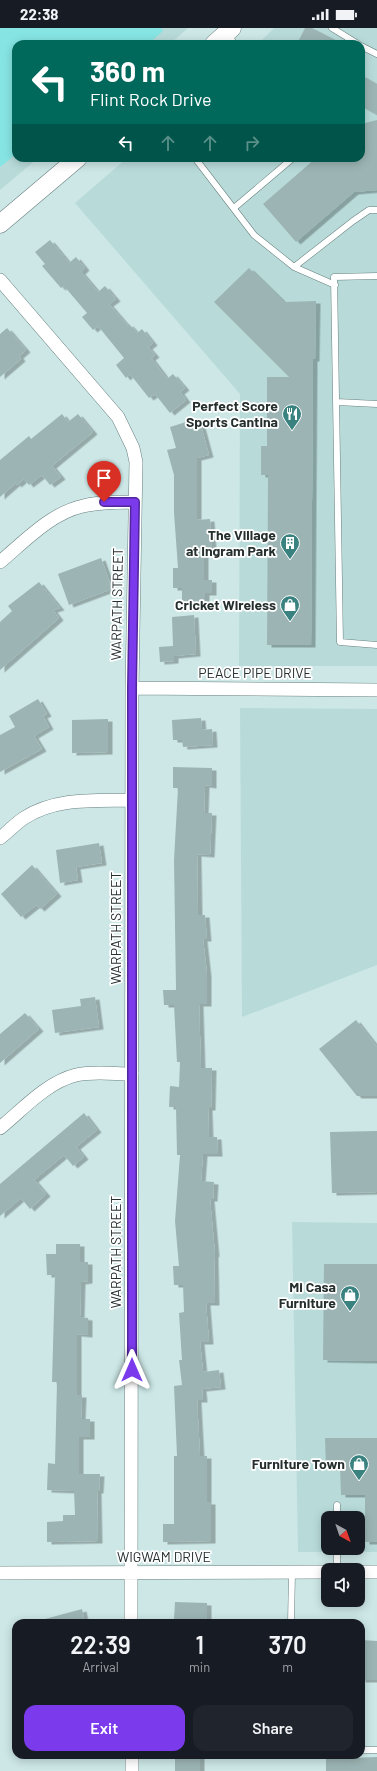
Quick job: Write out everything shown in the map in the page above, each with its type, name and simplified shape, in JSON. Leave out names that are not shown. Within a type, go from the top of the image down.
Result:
[{"type":"main road","points":[[219,40],[228,32]]},
{"type":"main road","points":[[0,224],[73,162]]},
{"type":"street","name":"WARPATH STREET","points":[[0,280],[118,417],[133,448],[136,462],[132,688],[131,1619]]},
{"type":"street","points":[[0,562],[41,528],[60,515],[82,506],[104,502],[135,502]]},
{"type":"street","name":"PEACE PIPE DRIVE","points":[[132,688],[377,690]]},
{"type":"street","points":[[0,838],[24,818],[58,804],[75,801],[132,800]]},
{"type":"street","points":[[0,1128],[46,1090],[65,1078],[88,1074],[132,1074]]},
{"type":"street","name":"WIGWAM DRIVE","points":[[0,1573],[321,1572]]},
{"type":"street","points":[[365,1572],[377,1572]]},
{"type":"street","points":[[132,1759],[132,1771]]},
{"type":"lane","points":[[332,28],[352,40]]},
{"type":"lane","points":[[365,48],[377,54]]},
{"type":"lane","points":[[198,162],[254,235],[294,267],[335,286]]},
{"type":"lane","points":[[234,208],[288,162]]},
{"type":"lane","points":[[294,267],[352,221],[369,210],[377,210]]},
{"type":"lane","points":[[377,276],[334,277],[340,642],[377,645]]},
{"type":"lane","points":[[336,402],[377,404]]},
{"type":"lane","points":[[337,1505],[337,1511]]},
{"type":"lane","points":[[291,1619],[292,1572]]},
{"type":"lane","points":[[365,1750],[377,1750]]},
{"type":"shaded area","points":[[0,28],[188,28],[174,40],[12,40],[12,162],[33,162],[0,190]]},
{"type":"shaded area","points":[[0,28],[161,28],[163,31],[153,40],[12,40],[12,157],[0,167]]},
{"type":"shaded area","points":[[274,28],[377,28],[377,666],[239,666],[240,394],[75,203],[122,162],[365,162],[365,40],[262,40]]},
{"type":"shaded area","points":[[240,708],[377,709],[377,965],[242,1017]]},
{"type":"shaded area","points":[[292,1222],[377,1223],[377,1552],[365,1552],[365,1511],[321,1511],[321,1552],[298,1552]]},
{"type":"building","points":[[305,28],[312,28],[335,40],[299,40]]},
{"type":"building","points":[[365,77],[377,84],[377,115],[365,108]]},
{"type":"building","points":[[377,120],[377,190],[354,192],[296,242],[263,204],[311,162],[365,162],[365,123]]},
{"type":"building","points":[[50,240],[69,263],[76,257],[85,268],[81,272],[98,292],[105,286],[116,299],[109,304],[127,325],[129,324],[137,333],[142,329],[153,343],[148,347],[155,355],[151,358],[167,379],[173,374],[185,388],[180,392],[186,400],[170,413],[155,394],[149,398],[130,374],[126,378],[116,365],[124,358],[98,326],[93,330],[82,317],[87,313],[64,286],[61,288],[42,266],[45,264],[35,252]]},
{"type":"building","name":"The Village at Ingram Park","points":[[249,268],[284,302],[316,301],[315,359],[313,359],[311,645],[267,645],[268,475],[261,475],[261,446],[267,446],[267,377],[289,377],[214,302]]},
{"type":"building","points":[[7,328],[26,350],[19,356],[21,359],[0,377],[0,334]]},
{"type":"building","points":[[62,414],[68,422],[78,414],[93,432],[52,466],[61,477],[50,485],[42,475],[29,485],[24,479],[17,485],[16,483],[0,497],[0,460],[29,436],[31,439]]},
{"type":"building","points":[[199,418],[209,455],[197,458],[197,520],[210,519],[212,547],[204,547],[204,580],[212,580],[212,593],[205,593],[205,607],[182,608],[182,588],[173,588],[173,568],[178,568],[174,513],[174,475],[167,450],[176,448],[170,427]]},
{"type":"building","points":[[101,558],[112,589],[69,605],[58,574]]},
{"type":"building","points":[[39,582],[60,608],[53,610],[59,618],[0,670],[0,622],[12,611],[8,606]]},
{"type":"building","points":[[194,615],[196,654],[174,656],[174,661],[160,662],[159,647],[173,646],[172,617]]},
{"type":"building","points":[[38,699],[47,714],[43,716],[49,727],[34,736],[42,749],[0,772],[0,735],[15,727],[9,716]]},
{"type":"building","points":[[201,718],[202,730],[212,729],[213,745],[183,747],[182,740],[173,740],[172,720]]},
{"type":"building","points":[[108,719],[108,752],[72,753],[72,720]]},
{"type":"building","points":[[173,767],[212,768],[212,786],[205,785],[204,813],[212,813],[210,855],[197,854],[198,915],[205,915],[207,939],[203,939],[207,974],[207,1004],[199,1004],[201,1068],[212,1068],[211,1108],[208,1108],[209,1137],[217,1137],[218,1154],[203,1154],[201,1181],[214,1182],[213,1199],[210,1199],[215,1254],[215,1303],[206,1303],[209,1342],[200,1342],[203,1372],[219,1370],[221,1387],[202,1389],[203,1400],[197,1400],[200,1456],[207,1456],[207,1502],[211,1502],[211,1541],[163,1542],[163,1524],[174,1524],[174,1456],[177,1456],[174,1386],[182,1385],[179,1360],[182,1360],[179,1313],[184,1312],[183,1285],[174,1285],[173,1266],[179,1266],[175,1221],[180,1155],[177,1155],[176,1107],[169,1107],[170,1086],[179,1087],[180,1062],[177,1062],[174,1005],[164,1005],[163,990],[176,990],[174,860],[178,788],[173,788]]},
{"type":"building","points":[[99,843],[102,863],[76,867],[78,880],[60,883],[56,850]]},
{"type":"building","points":[[32,865],[57,894],[40,909],[36,905],[21,917],[1,894]]},
{"type":"building","points":[[95,997],[99,1027],[55,1033],[52,1010],[81,1006],[80,999]]},
{"type":"building","points":[[25,1013],[39,1029],[0,1063],[0,1034]]},
{"type":"building","points":[[356,1020],[377,1047],[377,1096],[357,1096],[319,1049]]},
{"type":"building","points":[[84,1113],[97,1130],[76,1147],[84,1157],[73,1166],[64,1155],[34,1180],[46,1194],[30,1209],[21,1198],[0,1216],[0,1184]]},
{"type":"building","points":[[377,1131],[377,1192],[332,1193],[330,1132]]},
{"type":"building","points":[[56,1244],[80,1244],[80,1262],[88,1262],[88,1281],[81,1282],[80,1317],[88,1318],[88,1335],[77,1334],[77,1395],[82,1395],[81,1419],[90,1419],[90,1437],[79,1437],[79,1474],[100,1474],[99,1491],[97,1491],[98,1541],[47,1542],[47,1522],[63,1521],[63,1515],[75,1515],[74,1491],[47,1490],[48,1463],[55,1464],[57,1382],[52,1382],[55,1275],[47,1275],[46,1254],[56,1254]]},
{"type":"building","name":"Mi Casa Furniture","points":[[324,1264],[377,1264],[377,1361],[323,1360]]},
{"type":"building","name":"Furniture Town","points":[[325,1438],[377,1438],[377,1542],[365,1542],[365,1495],[341,1495],[340,1468],[326,1468]]},
{"type":"building","points":[[175,1602],[207,1603],[207,1619],[174,1619]]},
{"type":"building","points":[[82,1609],[84,1619],[45,1619]]},
{"type":"building","points":[[365,1640],[377,1641],[377,1680],[365,1680]]},
{"type":"building","points":[[365,1757],[377,1757],[377,1771],[326,1771],[326,1759],[365,1759]]},
{"type":"building","points":[[175,1759],[200,1759],[200,1771],[175,1771]]},
{"type":"place","name":"Perfect Score Sports Cantina","points":[[292,431]]},
{"type":"place","name":"The Village at Ingram Park","points":[[290,560]]},
{"type":"place","name":"Cricket Wireless","points":[[290,622]]},
{"type":"place","name":"Mi Casa Furniture","points":[[350,1312]]},
{"type":"place","name":"Furniture Town","points":[[359,1481]]},
{"type":"route","points":[[104,502],[135,502],[132,688],[132,1370]]}]
